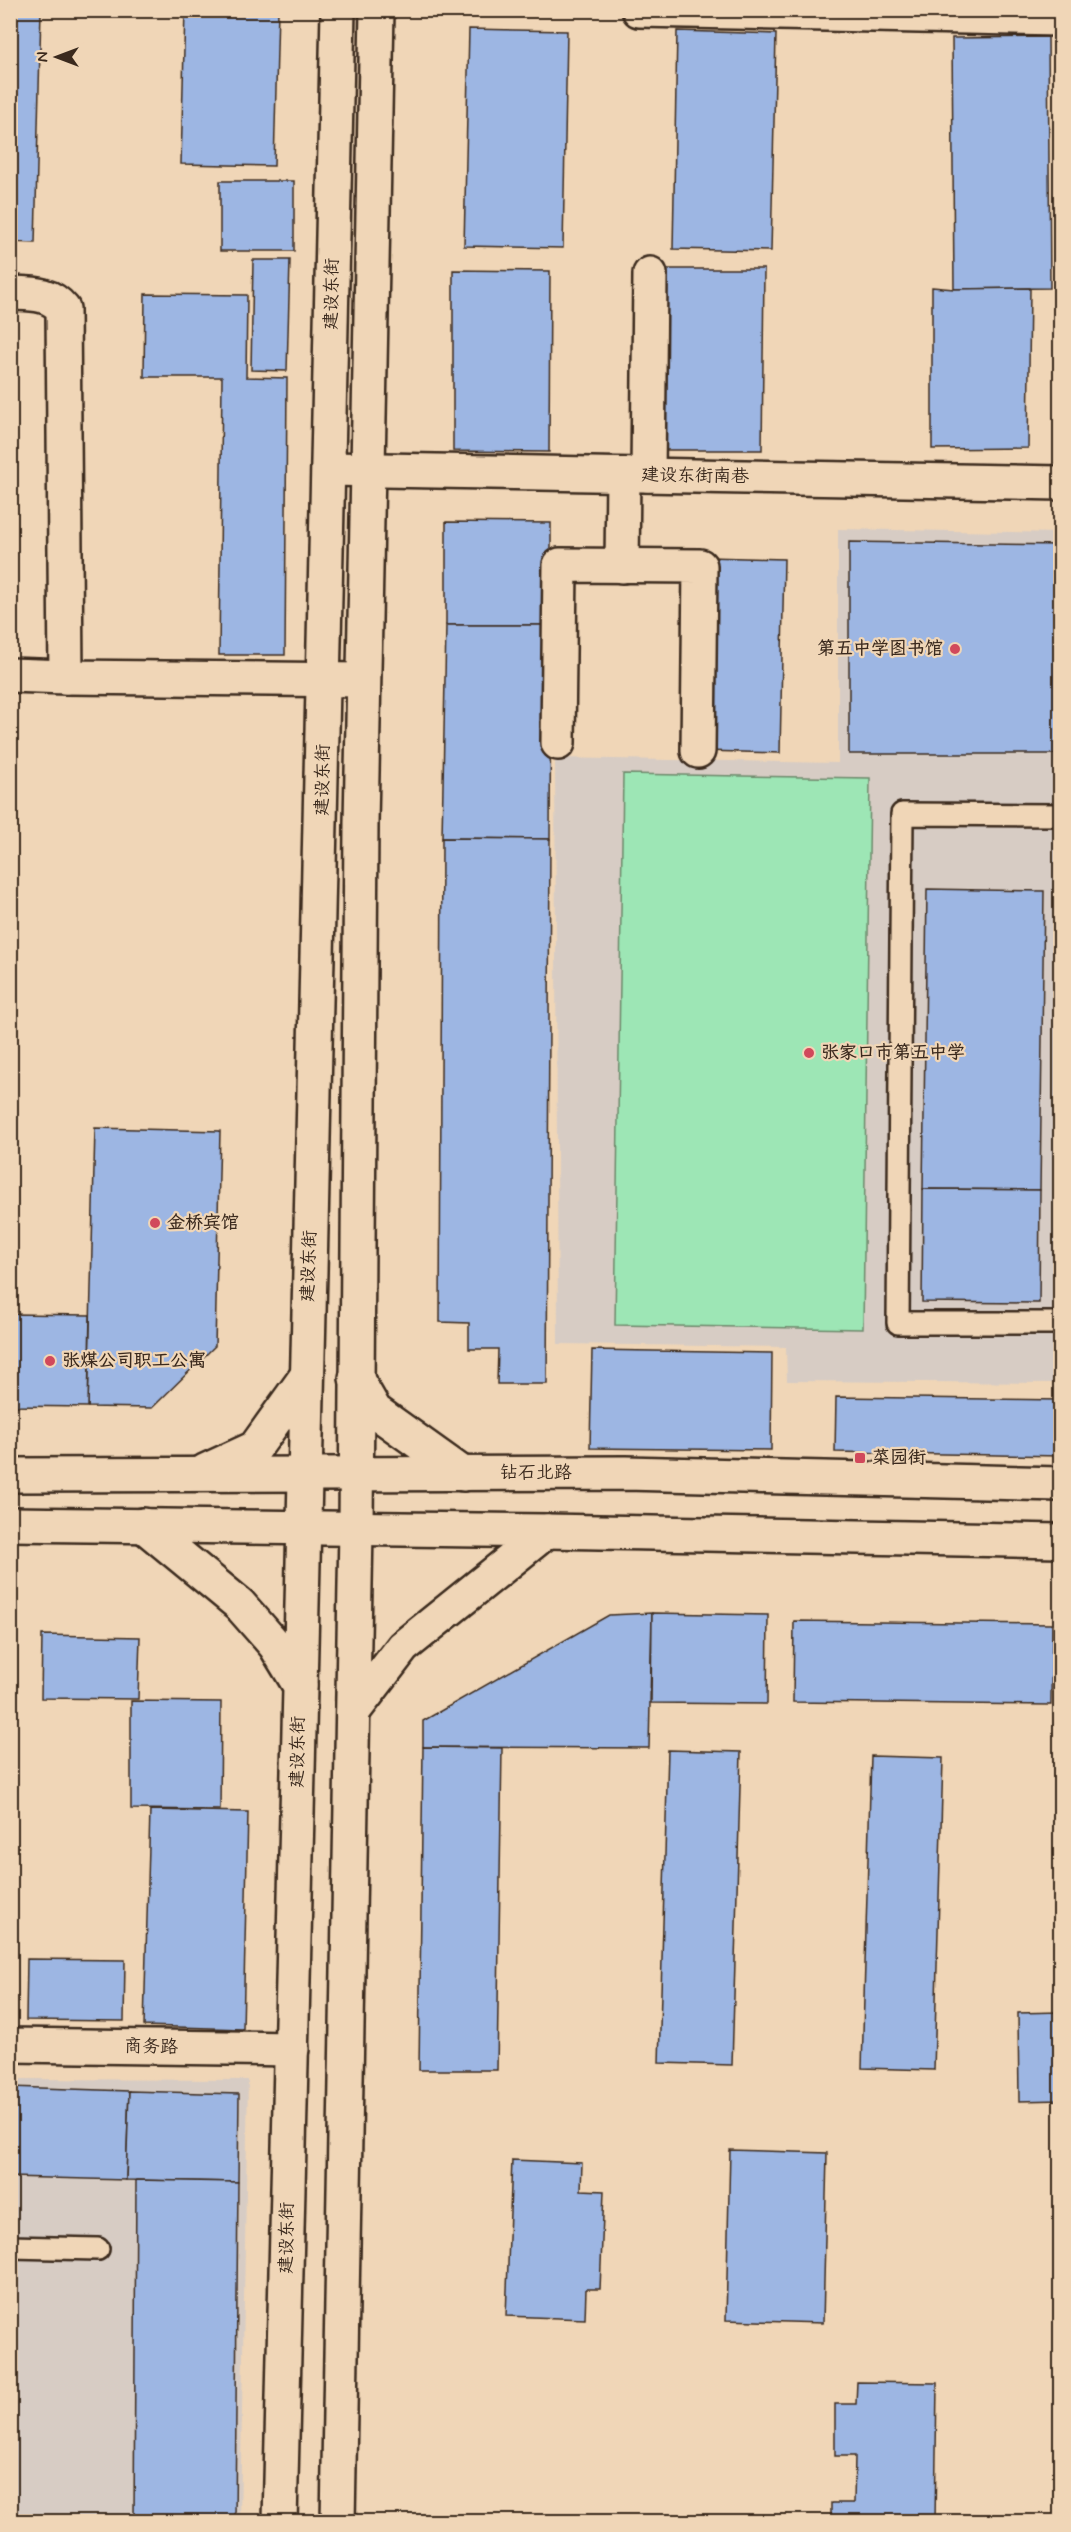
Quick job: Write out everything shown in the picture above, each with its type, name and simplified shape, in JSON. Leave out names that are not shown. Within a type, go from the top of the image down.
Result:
[{"type":"main road","name":"建设东街","points":[[280,2522],[306,1377],[325,679],[338,10]]},
{"type":"main road","points":[[338,2522],[356,1528],[363,680],[377,10]]},
{"type":"main road","points":[[639,10],[1060,20]]},
{"type":"main road","points":[[622,566],[635,475],[650,274]]},
{"type":"main road","points":[[10,293],[38,294],[54,299],[63,309],[66,676]]},
{"type":"main road","name":"建设东街南巷","points":[[328,469],[1060,483]]},
{"type":"main road","points":[[558,743],[560,565],[700,567],[698,751]]},
{"type":"main road","points":[[10,675],[363,680]]},
{"type":"main road","points":[[197,1475],[255,1448],[306,1377]]},
{"type":"main road","points":[[356,1378],[375,1411],[463,1473]]},
{"type":"main road","name":"钻石北路","points":[[10,1475],[626,1473],[1060,1484]]},
{"type":"main road","points":[[10,1524],[1060,1541]]},
{"type":"main road","points":[[143,1525],[239,1604],[275,1645],[300,1686]]},
{"type":"main road","points":[[353,1712],[403,1647],[546,1531]]},
{"type":"main road","name":"商务路","points":[[10,2045],[292,2049]]},
{"type":"lane","points":[[1060,815],[902,814],[897,1323],[1060,1323]]},
{"type":"lane","points":[[10,2247],[98,2249]]},
{"type":"shaded area","name":"张家口市第五中学","points":[[838,529],[1060,533],[1060,1383],[787,1381],[786,1347],[558,1344],[555,758],[838,763]]},
{"type":"shaded area","points":[[11,2079],[248,2080],[240,2521],[11,2522]]},
{"type":"green space","points":[[623,774],[870,778],[863,1329],[615,1325]]},
{"type":"building","points":[[10,10],[41,10],[35,243],[10,242]]},
{"type":"building","points":[[185,10],[278,10],[274,166],[181,164]]},
{"type":"building","points":[[469,29],[567,31],[563,248],[464,246]]},
{"type":"building","points":[[677,31],[776,34],[771,251],[673,249]]},
{"type":"building","points":[[1048,37],[1050,288],[954,289],[952,38]]},
{"type":"building","points":[[220,181],[294,181],[294,251],[220,251]]},
{"type":"building","points":[[253,260],[290,260],[287,371],[251,370]]},
{"type":"building","points":[[666,269],[764,269],[762,450],[666,450]]},
{"type":"building","points":[[453,270],[550,271],[549,452],[453,451]]},
{"type":"building","points":[[932,287],[1030,288],[1028,448],[932,449]]},
{"type":"building","points":[[145,294],[247,295],[246,377],[287,378],[285,655],[219,655],[222,377],[144,377]]},
{"type":"building","points":[[446,522],[551,523],[551,625],[446,625]]},
{"type":"building","name":"第五中学图书馆","points":[[849,542],[1060,545],[1060,754],[849,754]]},
{"type":"building","points":[[708,557],[784,559],[780,753],[704,751]]},
{"type":"building","points":[[446,625],[551,625],[550,839],[442,838]]},
{"type":"building","points":[[442,838],[550,839],[547,1384],[497,1384],[498,1349],[469,1349],[469,1323],[440,1322]]},
{"type":"building","points":[[927,889],[1044,891],[1040,1190],[923,1189]]},
{"type":"building","name":"金桥宾馆","points":[[95,1128],[220,1131],[215,1346],[152,1408],[88,1407]]},
{"type":"building","points":[[923,1189],[1040,1190],[1039,1303],[922,1302]]},
{"type":"building","name":"张煤公司职工公寓","points":[[10,1314],[90,1315],[88,1407],[10,1406]]},
{"type":"building","points":[[592,1350],[772,1353],[771,1450],[590,1448]]},
{"type":"building","points":[[836,1397],[1060,1400],[1060,1456],[835,1452]]},
{"type":"building","points":[[652,1613],[649,1748],[423,1747],[423,1721],[609,1615]]},
{"type":"building","points":[[652,1613],[768,1615],[767,1704],[651,1703]]},
{"type":"building","points":[[794,1621],[1052,1624],[1051,1705],[793,1702]]},
{"type":"building","points":[[10,1628],[17,1628],[17,1698],[10,1698]]},
{"type":"building","points":[[42,1635],[140,1637],[138,1699],[41,1698]]},
{"type":"building","points":[[131,1701],[221,1702],[220,1810],[131,1809]]},
{"type":"building","points":[[423,1747],[502,1748],[497,2070],[419,2070]]},
{"type":"building","points":[[668,1750],[741,1752],[732,2065],[659,2063]]},
{"type":"building","points":[[871,1756],[943,1758],[934,2070],[862,2068]]},
{"type":"building","points":[[150,1810],[248,1812],[243,2029],[144,2026]]},
{"type":"building","points":[[27,1959],[125,1960],[124,2021],[26,2020]]},
{"type":"building","points":[[1060,2012],[1060,2100],[1019,2101],[1018,2013]]},
{"type":"building","points":[[10,2087],[129,2091],[126,2180],[10,2177]]},
{"type":"building","points":[[129,2091],[239,2094],[238,2182],[126,2180]]},
{"type":"building","points":[[730,2150],[827,2153],[823,2323],[726,2320]]},
{"type":"building","points":[[512,2160],[582,2163],[581,2190],[604,2191],[600,2289],[586,2289],[585,2319],[506,2316]]},
{"type":"building","points":[[136,2180],[238,2182],[235,2522],[134,2522]]},
{"type":"building","points":[[857,2382],[937,2383],[935,2522],[831,2522],[831,2503],[854,2503],[855,2456],[835,2456],[835,2404],[856,2404]]},
{"type":"place","name":"第五中学图书馆","points":[[955,649]]},
{"type":"place","name":"张家口市第五中学","points":[[809,1053]]},
{"type":"place","name":"金桥宾馆","points":[[155,1223]]},
{"type":"place","name":"张煤公司职工公寓","points":[[50,1361]]},
{"type":"place","name":"菜园街","points":[[860,1458]]}]
